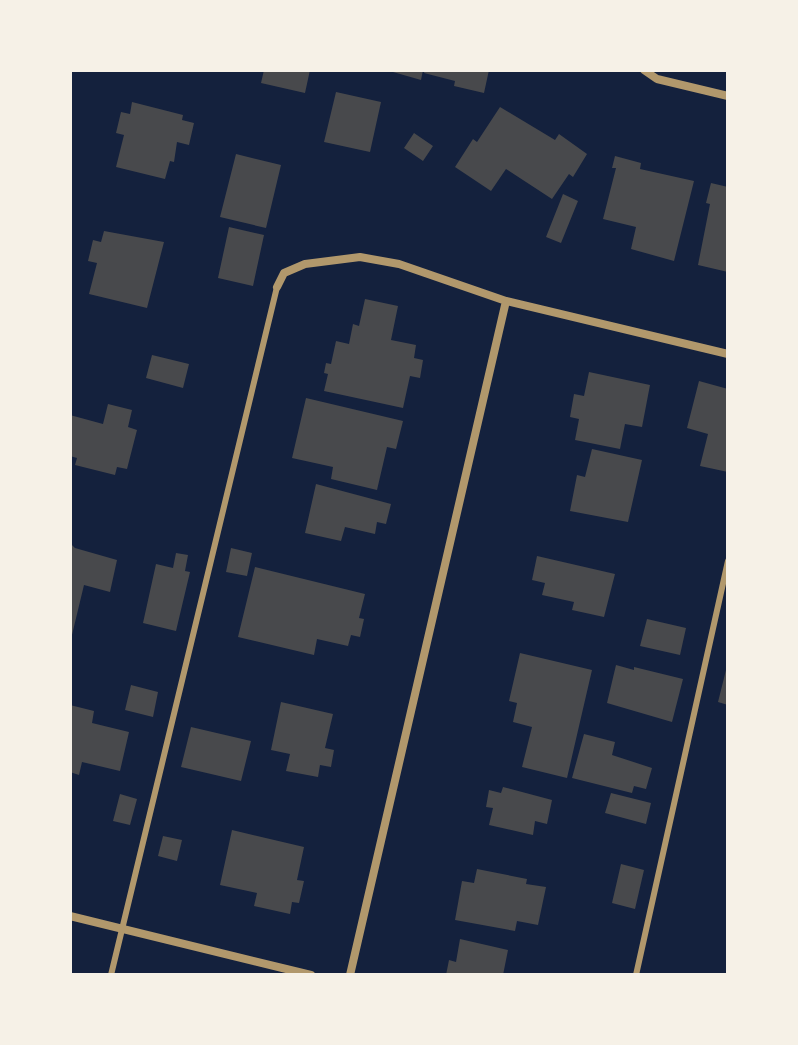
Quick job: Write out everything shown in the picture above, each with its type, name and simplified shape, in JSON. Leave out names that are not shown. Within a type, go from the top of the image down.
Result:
[{"type":"street","points":[[644,70],[657,79],[728,96]]},
{"type":"street","points":[[277,287],[284,273],[305,264],[360,257],[399,264],[506,301],[728,354]]},
{"type":"street","points":[[350,975],[506,301]]},
{"type":"street","points":[[70,916],[311,975]]},
{"type":"lane","points":[[111,975],[277,287]]},
{"type":"lane","points":[[636,975],[728,561]]},
{"type":"building","points":[[264,70],[310,70],[305,93],[261,83]]},
{"type":"building","points":[[386,70],[423,70],[421,80]]},
{"type":"building","points":[[425,70],[489,70],[484,93],[454,86],[455,81],[424,73]]},
{"type":"building","points":[[336,92],[381,102],[370,152],[324,142]]},
{"type":"building","points":[[132,102],[183,115],[182,120],[194,123],[189,145],[177,142],[174,162],[170,161],[165,179],[116,167],[124,135],[116,133],[121,112],[130,114]]},
{"type":"building","points":[[500,107],[555,140],[559,134],[587,154],[573,177],[569,174],[552,199],[506,169],[491,191],[455,167],[473,139],[477,142]]},
{"type":"building","points":[[414,133],[433,146],[423,161],[404,148]]},
{"type":"building","points":[[236,154],[281,165],[266,228],[220,217]]},
{"type":"building","points":[[615,156],[641,163],[640,169],[694,181],[674,261],[631,249],[636,227],[603,219],[616,168],[612,168]]},
{"type":"building","points":[[711,183],[728,187],[728,272],[698,265]]},
{"type":"building","points":[[563,194],[578,201],[561,243],[546,237]]},
{"type":"building","points":[[229,227],[264,235],[253,286],[218,278]]},
{"type":"building","points":[[104,231],[164,242],[147,308],[89,294],[97,263],[88,261],[93,240],[101,242]]},
{"type":"building","points":[[365,299],[398,306],[391,340],[416,345],[414,358],[423,360],[420,378],[410,376],[403,408],[324,391],[328,374],[324,373],[326,363],[331,364],[336,341],[349,344],[353,324],[359,326]]},
{"type":"building","points":[[152,355],[189,364],[183,388],[146,378]]},
{"type":"building","points":[[589,372],[650,385],[642,427],[625,424],[620,449],[575,440],[579,419],[570,417],[574,394],[584,396]]},
{"type":"building","points":[[699,381],[728,389],[728,472],[700,466],[708,434],[687,428]]},
{"type":"building","points":[[306,398],[403,421],[396,449],[387,447],[377,490],[331,479],[333,467],[292,458]]},
{"type":"building","points":[[108,404],[132,410],[128,427],[137,430],[127,469],[117,467],[115,475],[75,465],[77,458],[70,456],[70,415],[103,424]]},
{"type":"building","points":[[592,449],[642,460],[628,522],[570,511],[577,475],[585,477]]},
{"type":"building","points":[[316,484],[391,504],[386,524],[377,522],[375,534],[345,527],[341,541],[305,533]]},
{"type":"building","points":[[70,543],[75,548],[117,560],[110,592],[84,585],[71,639]]},
{"type":"building","points":[[231,548],[252,553],[247,576],[226,572]]},
{"type":"building","points":[[176,553],[188,555],[185,571],[190,572],[176,631],[143,623],[156,564],[173,568]]},
{"type":"building","points":[[537,556],[615,574],[604,617],[572,610],[574,602],[542,595],[545,583],[532,580]]},
{"type":"building","points":[[255,567],[365,594],[359,618],[364,619],[360,637],[351,635],[348,646],[317,639],[314,655],[238,637]]},
{"type":"building","points":[[647,619],[686,628],[680,655],[640,646]]},
{"type":"building","points":[[520,653],[592,670],[567,778],[522,767],[532,727],[513,722],[517,703],[509,701]]},
{"type":"building","points":[[616,665],[683,679],[672,722],[607,703]]},
{"type":"building","points":[[728,666],[728,705],[718,702]]},
{"type":"building","points":[[131,685],[158,692],[153,717],[125,710]]},
{"type":"building","points":[[281,702],[333,714],[325,748],[334,750],[331,767],[320,765],[318,777],[286,771],[290,754],[271,750]]},
{"type":"building","points":[[70,705],[94,711],[92,723],[129,732],[120,771],[82,762],[79,775],[70,772]]},
{"type":"building","points":[[191,727],[251,741],[241,781],[181,767]]},
{"type":"building","points":[[584,734],[615,742],[612,755],[652,768],[646,789],[634,786],[632,793],[572,778]]},
{"type":"building","points":[[503,787],[552,800],[547,824],[535,821],[533,835],[489,825],[493,808],[486,807],[489,790],[501,793]]},
{"type":"building","points":[[611,793],[651,803],[646,824],[605,813]]},
{"type":"building","points":[[120,794],[137,799],[130,825],[113,821]]},
{"type":"building","points":[[232,830],[304,847],[297,880],[304,881],[299,903],[292,902],[290,914],[254,906],[257,893],[220,885]]},
{"type":"building","points":[[163,836],[182,840],[177,861],[158,856]]},
{"type":"building","points":[[621,864],[644,870],[635,909],[612,903]]},
{"type":"building","points":[[477,869],[527,879],[526,884],[546,887],[538,925],[517,921],[515,931],[455,920],[462,881],[474,883]]},
{"type":"building","points":[[460,939],[508,950],[503,975],[446,975],[449,960],[456,962]]}]
